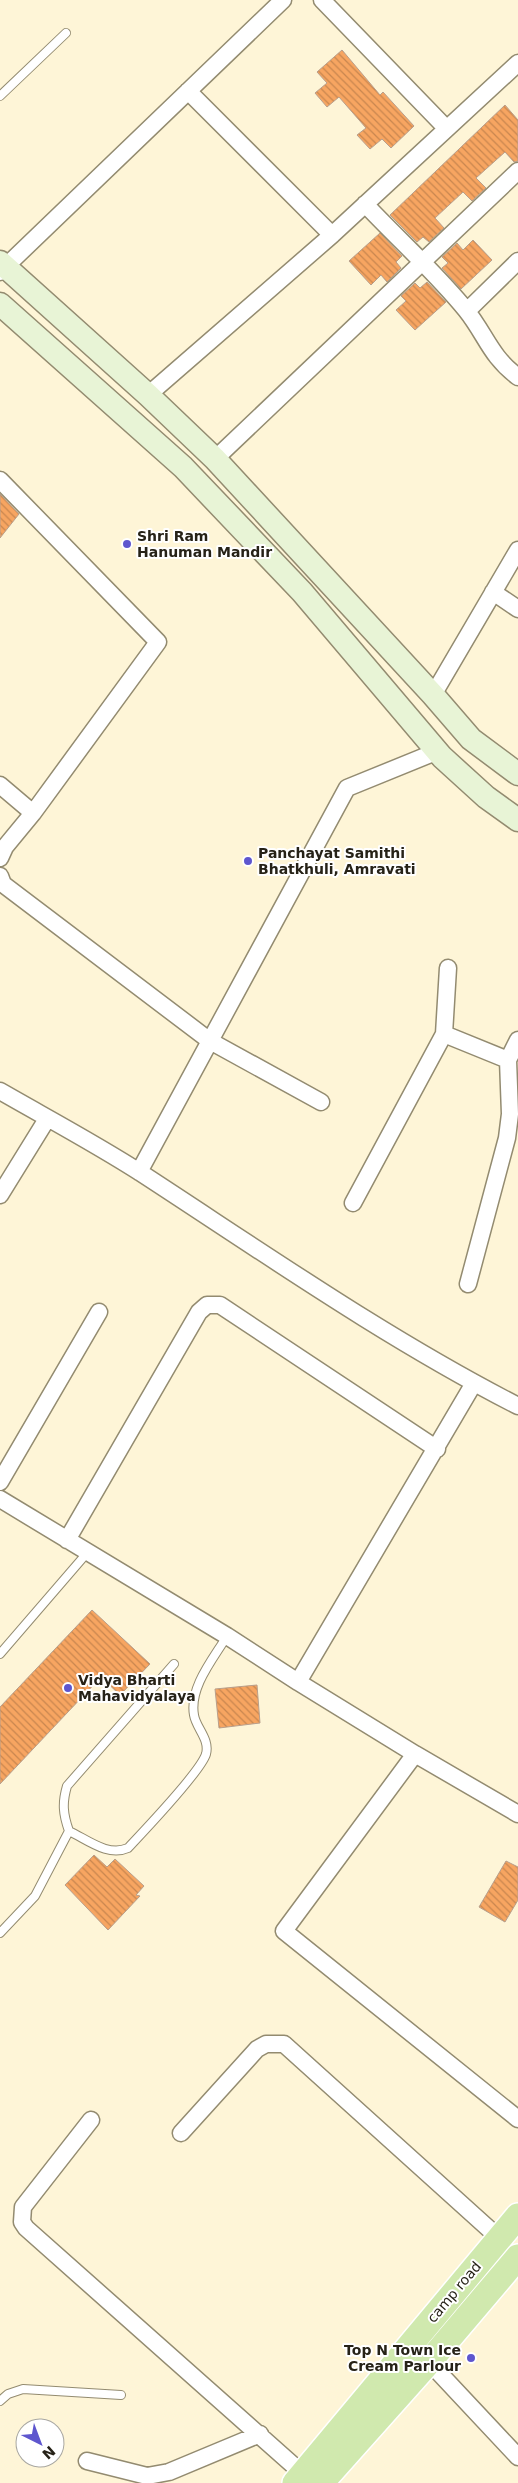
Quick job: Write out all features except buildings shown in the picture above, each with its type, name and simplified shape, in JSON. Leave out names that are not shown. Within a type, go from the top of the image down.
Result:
[{"type":"main road","name":"camp road","points":[[306,2480],[518,2216]]},
{"type":"main road","name":"camp road","points":[[306,2480],[429,2362],[518,2257]]},
{"type":"street","points":[[283,0],[2,267],[148,395],[215,460],[433,695],[471,739],[518,774]]},
{"type":"street","points":[[322,0],[446,128]]},
{"type":"street","points":[[148,395],[332,235],[518,63]]},
{"type":"street","points":[[188,91],[332,235]]},
{"type":"street","points":[[215,460],[518,171]]},
{"type":"street","points":[[365,204],[467,311],[491,351],[503,365],[518,377]]},
{"type":"street","points":[[467,311],[518,261]]},
{"type":"street","points":[[0,304],[183,467],[302,592],[438,751],[486,797],[518,820]]},
{"type":"street","points":[[0,480],[158,642],[33,813],[5,847],[0,858]]},
{"type":"street","points":[[433,695],[518,550]]},
{"type":"street","points":[[492,592],[518,609]]},
{"type":"street","points":[[139,1172],[347,788],[438,751]]},
{"type":"street","points":[[0,785],[33,813]]},
{"type":"street","points":[[0,876],[3,884],[210,1041],[322,1102]]},
{"type":"street","points":[[353,1203],[444,1034],[448,968]]},
{"type":"street","points":[[444,1034],[508,1060]]},
{"type":"street","points":[[468,1284],[507,1138],[510,1114],[508,1060],[518,1040]]},
{"type":"street","points":[[0,1091],[139,1172],[248,1245],[474,1383],[518,1406]]},
{"type":"street","points":[[0,1195],[47,1119]]},
{"type":"street","points":[[67,1540],[199,1312],[207,1305],[220,1305],[437,1449]]},
{"type":"street","points":[[0,1482],[99,1312]]},
{"type":"street","points":[[298,1682],[437,1449],[474,1383]]},
{"type":"street","points":[[0,1499],[227,1636],[415,1754],[518,1814]]},
{"type":"street","points":[[415,1754],[284,1931],[518,2119]]},
{"type":"street","points":[[181,2133],[257,2049],[266,2044],[284,2044],[499,2238]]},
{"type":"street","points":[[91,2120],[23,2207],[22,2222],[33,2234],[260,2434],[306,2480]]},
{"type":"street","points":[[429,2362],[518,2457]]},
{"type":"street","points":[[87,2462],[147,2476],[169,2472],[260,2434]]},
{"type":"lane","points":[[0,96],[28,67],[66,33]]},
{"type":"lane","points":[[0,1654],[87,1552]]},
{"type":"lane","points":[[174,1664],[68,1786],[64,1799],[63,1813],[69,1831],[111,1852],[120,1852],[128,1848],[202,1763],[207,1744],[194,1716],[194,1701],[197,1687],[227,1636]]},
{"type":"lane","points":[[0,1934],[35,1896],[69,1831]]},
{"type":"lane","points":[[0,2401],[8,2394],[23,2389],[121,2395]]},
{"type":"place","name":"Shri Ram Hanuman Mandir","points":[[127,544]]},
{"type":"place","name":"Panchayat Samithi Bhatkhuli, Amravati","points":[[248,861]]},
{"type":"place","name":"Vidya Bharti Mahavidyalaya","points":[[68,1688]]},
{"type":"place","name":"Top N Town Ice Cream Parlour","points":[[471,2358]]}]
